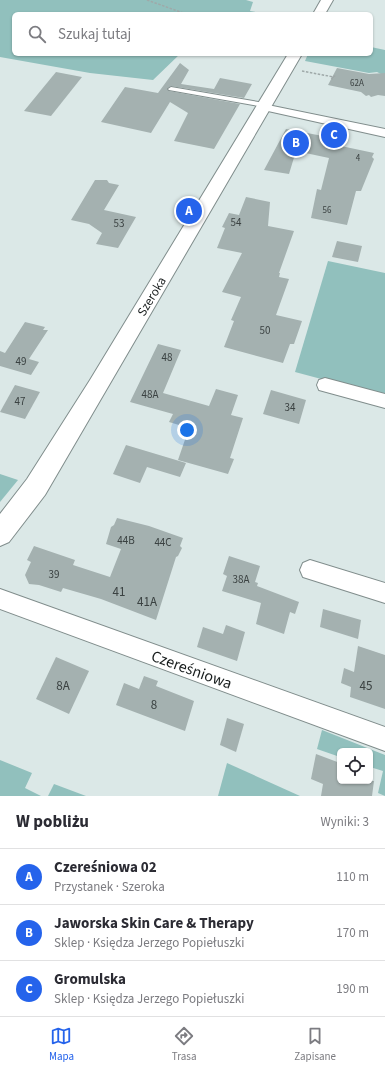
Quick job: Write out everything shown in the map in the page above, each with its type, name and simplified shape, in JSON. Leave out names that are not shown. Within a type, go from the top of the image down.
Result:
[{"type":"street","points":[[320,12],[327,0]]},
{"type":"street","name":"Szeroka","points":[[0,534],[36,487],[94,393],[294,56]]},
{"type":"street","points":[[264,106],[385,134]]},
{"type":"street","points":[[325,386],[385,400]]},
{"type":"street","points":[[310,570],[385,593]]},
{"type":"street","name":"Czereśniowa","points":[[0,599],[385,739]]},
{"type":"lane","points":[[171,89],[264,106]]},
{"type":"path","points":[[147,0],[180,12]]},
{"type":"path","points":[[297,70],[334,77]]},
{"type":"shaded area","points":[[0,0],[246,0],[253,2],[250,11],[256,12],[12,12],[12,56],[178,56],[153,80],[90,73],[0,57]]},
{"type":"shaded area","points":[[373,47],[385,50],[385,76],[377,72],[369,73],[305,61],[307,56],[373,56]]},
{"type":"shaded area","points":[[328,261],[385,273],[385,396],[295,372]]},
{"type":"shaded area","points":[[0,474],[18,480],[0,502]]},
{"type":"shaded area","points":[[322,730],[367,748],[337,748],[337,756],[317,749]]},
{"type":"shaded area","points":[[373,750],[385,755],[385,796],[378,793],[383,771],[373,768]]},
{"type":"shaded area","points":[[0,760],[32,773],[25,788],[41,796],[0,796]]},
{"type":"shaded area","points":[[227,763],[300,796],[218,796]]},
{"type":"shaded area","points":[[54,784],[86,796],[48,796]]},
{"type":"building","points":[[180,63],[189,70],[181,84],[214,89],[220,78],[252,84],[244,98],[171,86],[167,89],[169,91],[240,104],[214,149],[174,141],[188,113],[170,102],[151,133],[101,122],[125,87],[158,93]]},
{"type":"building","points":[[337,68],[369,74],[385,73],[385,96],[378,95],[371,97],[369,95],[366,96],[361,92],[328,85]]},
{"type":"building","points":[[56,72],[82,77],[51,116],[24,111]]},
{"type":"building","points":[[286,129],[328,137],[331,130],[346,133],[341,146],[374,153],[372,157],[374,159],[361,191],[356,191],[347,225],[311,218],[317,189],[321,190],[329,158],[296,151],[289,174],[264,170]]},
{"type":"building","points":[[95,180],[107,180],[109,183],[119,185],[104,210],[136,217],[118,248],[96,244],[102,233],[89,224],[71,220]]},
{"type":"building","points":[[246,197],[270,202],[268,226],[294,231],[279,273],[279,277],[289,279],[276,315],[302,321],[294,344],[290,344],[283,363],[224,347],[234,321],[231,320],[241,297],[222,292],[242,253],[217,248],[225,228],[222,227],[229,213],[239,215]]},
{"type":"building","points":[[337,241],[362,246],[358,262],[332,257]]},
{"type":"building","points":[[25,322],[45,327],[43,330],[48,330],[29,359],[39,362],[31,375],[0,366],[0,351],[5,353]]},
{"type":"building","points":[[158,344],[181,350],[163,393],[209,406],[216,389],[238,395],[231,415],[243,418],[230,458],[234,459],[228,474],[178,460],[189,428],[169,422],[173,414],[130,402]]},
{"type":"building","points":[[15,385],[40,392],[25,419],[0,412]]},
{"type":"building","points":[[271,390],[306,400],[299,424],[263,414]]},
{"type":"building","points":[[126,445],[186,463],[180,477],[147,467],[140,483],[113,474]]},
{"type":"building","points":[[117,518],[149,526],[183,538],[180,546],[182,548],[176,557],[156,620],[101,599],[63,588],[61,592],[39,585],[29,584],[25,575],[31,562],[27,560],[34,546],[75,560],[73,565],[110,577],[121,549],[106,544],[111,527],[114,525]]},
{"type":"building","points":[[229,556],[260,566],[255,582],[258,583],[257,586],[299,602],[295,614],[290,612],[284,634],[256,624],[261,603],[222,591],[227,576],[223,574]]},
{"type":"building","points":[[323,609],[361,620],[358,639],[320,627]]},
{"type":"building","points":[[226,625],[245,632],[237,661],[197,647],[203,627],[223,634]]},
{"type":"building","points":[[358,646],[385,655],[385,709],[350,697],[351,687],[341,683],[344,668],[354,672]]},
{"type":"building","points":[[56,657],[89,671],[69,714],[36,699]]},
{"type":"building","points":[[144,676],[158,681],[156,686],[194,701],[185,731],[116,705],[124,683],[139,689]]},
{"type":"building","points":[[227,718],[244,724],[236,752],[220,745]]},
{"type":"building","points":[[316,754],[337,762],[337,784],[373,784],[374,781],[372,796],[321,796],[323,784],[311,779]]},
{"type":"place","name":"Gromulska","points":[[334,135]]},
{"type":"place","name":"Jaworska Skin Care & Therapy","points":[[296,143]]},
{"type":"place","name":"Czereśniowa 02","points":[[189,211]]}]
